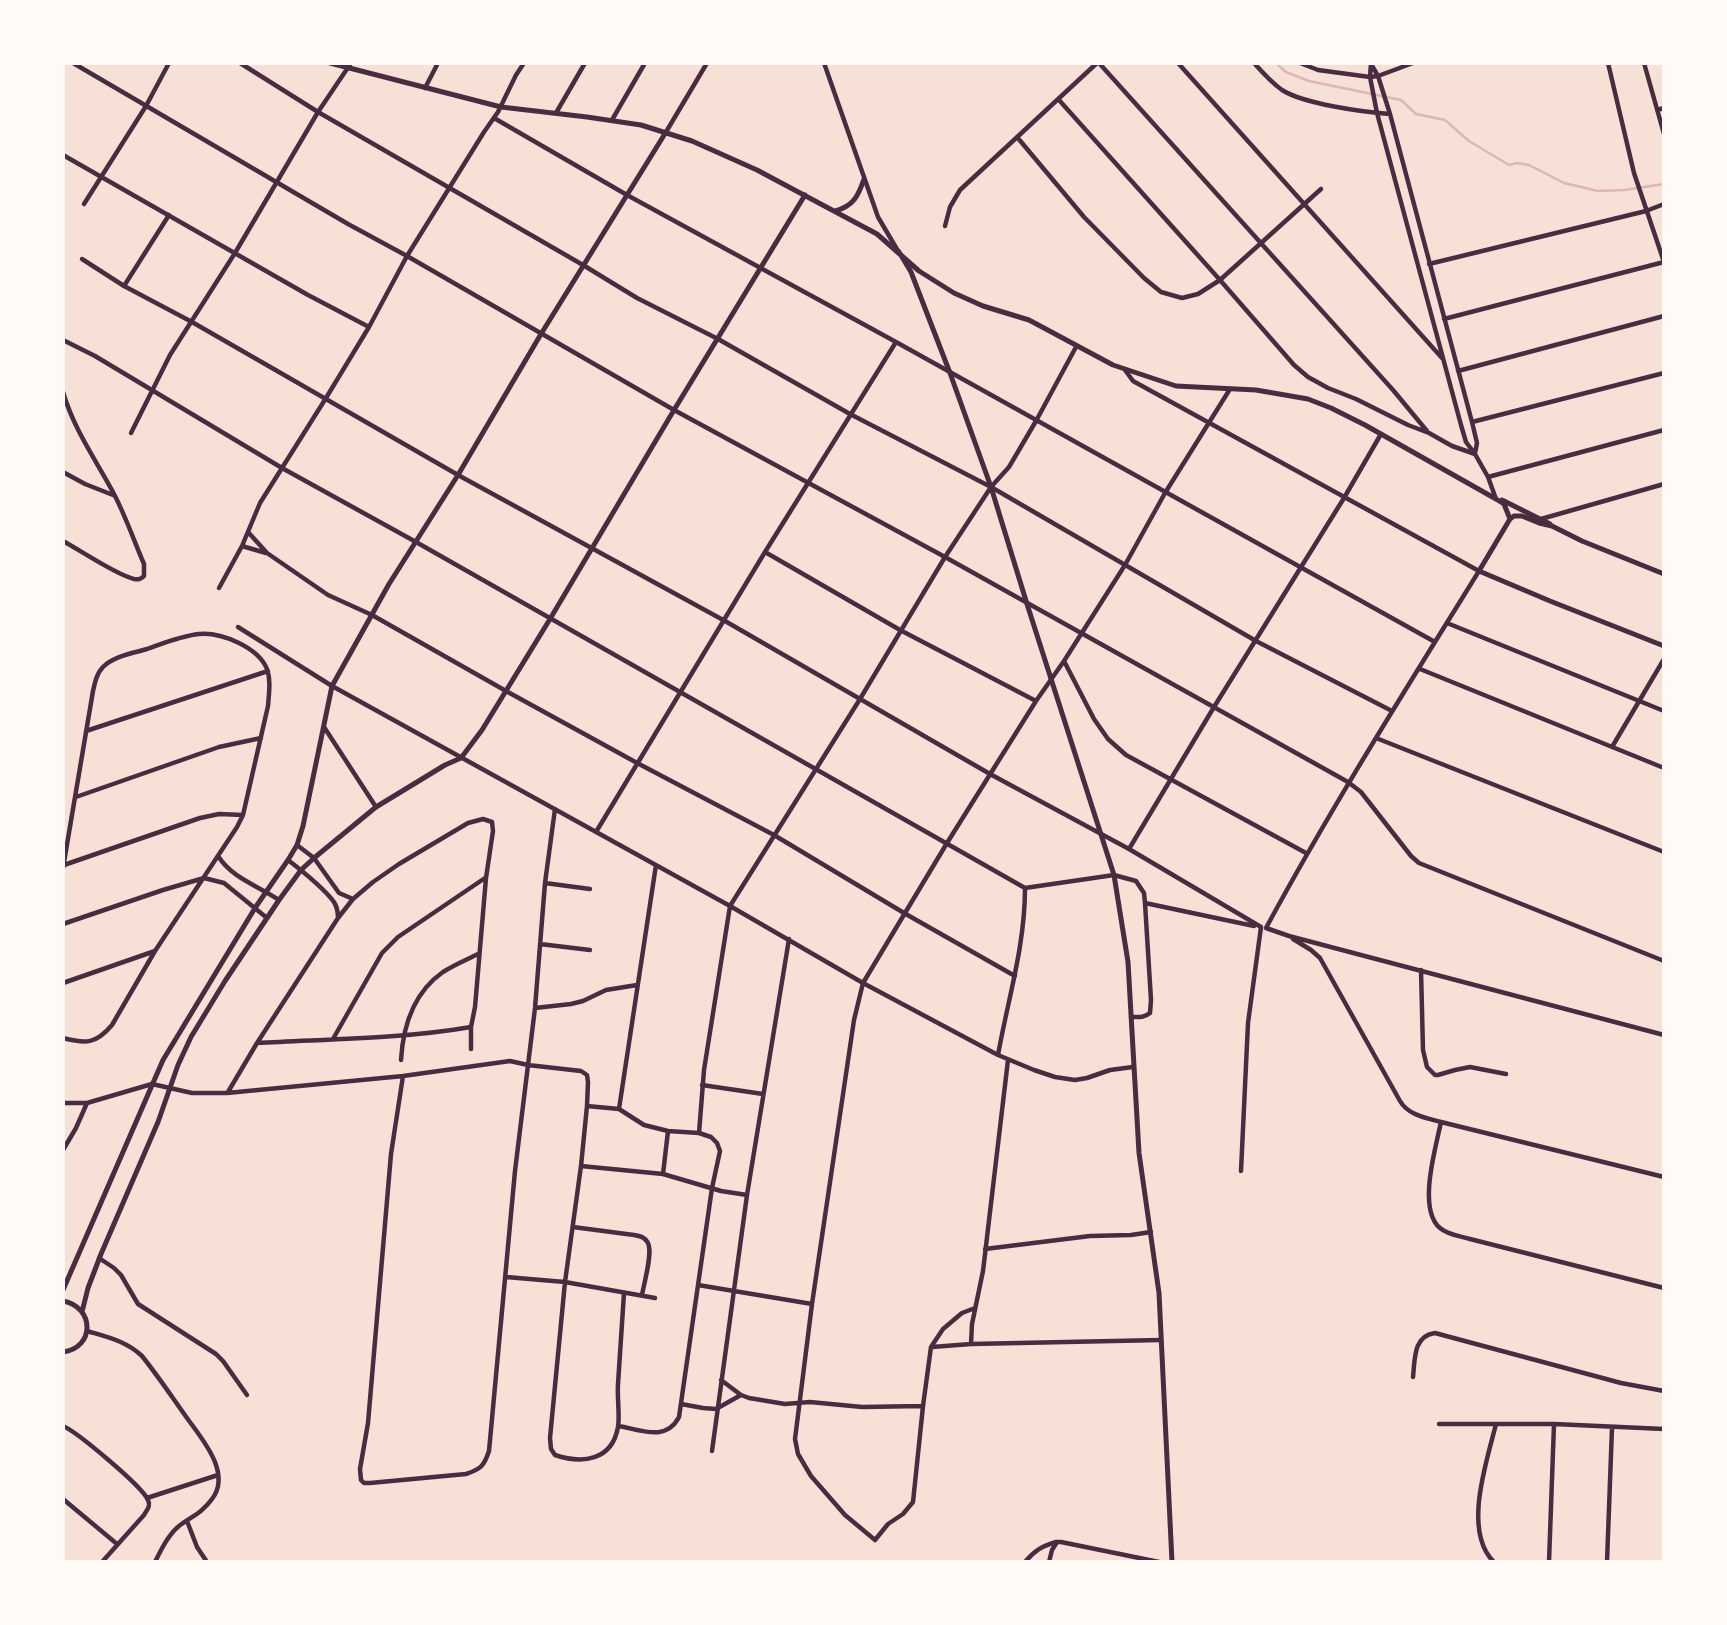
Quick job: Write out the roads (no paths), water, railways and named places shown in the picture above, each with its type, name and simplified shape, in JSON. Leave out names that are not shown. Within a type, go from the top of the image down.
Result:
[{"type":"street","points":[[74,63],[348,224],[674,410],[945,557],[1348,782],[1361,792],[1419,863],[1664,961]]},
{"type":"street","points":[[84,204],[146,106],[169,63]]},
{"type":"street","points":[[240,63],[318,112],[637,298],[991,487],[1256,641],[1392,711]]},
{"type":"street","points":[[330,63],[349,65],[500,107],[640,125],[718,152],[877,234],[919,271],[954,293],[983,306],[1029,320],[1076,347],[1125,370],[1176,386],[1256,390],[1308,399],[1331,408],[1496,499],[1504,505],[1510,519]]},
{"type":"street","points":[[425,88],[438,63]]},
{"type":"street","points":[[219,587],[242,546],[260,503],[369,327],[407,256],[494,118],[524,63]]},
{"type":"street","points":[[556,113],[585,63]]},
{"type":"street","points":[[612,120],[645,63]]},
{"type":"street","points":[[63,1290],[152,1084],[169,1051],[255,908],[297,845],[332,685],[541,334],[708,63]]},
{"type":"street","points":[[824,63],[878,217],[910,270],[991,487],[1114,875],[1128,962],[1139,1153],[1159,1293],[1171,1562]]},
{"type":"street","points":[[945,226],[950,207],[960,190],[1098,63],[1406,404],[1429,433]]},
{"type":"street","points":[[1178,63],[1443,359]]},
{"type":"street","points":[[1254,63],[1282,90],[1295,96],[1390,114]]},
{"type":"street","points":[[1300,63],[1318,70],[1370,77],[1413,63]]},
{"type":"street","points":[[1371,63],[1370,77],[1377,113],[1466,442],[1488,477],[1496,499]]},
{"type":"street","points":[[1371,63],[1390,114],[1472,422],[1477,443],[1475,454]]},
{"type":"street","points":[[1444,319],[1664,262],[1634,173],[1608,63]]},
{"type":"street","points":[[1644,63],[1664,134]]},
{"type":"street","points":[[131,433],[170,355],[349,65]]},
{"type":"street","points":[[1059,100],[1294,365],[1308,377],[1452,446],[1475,454]]},
{"type":"street","points":[[1657,110],[1664,108]]},
{"type":"street","points":[[494,118],[627,195],[1435,642]]},
{"type":"street","points":[[1017,137],[1084,216],[1127,261],[1161,292],[1182,298],[1198,295],[1220,280],[1321,189]]},
{"type":"street","points":[[63,155],[369,327]]},
{"type":"street","points":[[835,211],[847,208],[860,191],[864,179]]},
{"type":"street","points":[[82,1312],[99,1258],[158,1122],[177,1065],[191,1037],[278,900],[314,858],[376,807],[461,758],[482,730],[805,195]]},
{"type":"street","points":[[1429,264],[1646,211],[1664,204]]},
{"type":"street","points":[[124,286],[169,215]]},
{"type":"street","points":[[82,259],[124,286],[192,322],[458,475],[725,621],[990,774],[1129,849],[1263,928]]},
{"type":"street","points":[[1458,371],[1664,316]]},
{"type":"street","points":[[63,340],[95,356],[282,468],[1025,888],[1114,875],[1136,881],[1144,893],[1151,1007],[1147,1015],[1131,1017]]},
{"type":"street","points":[[596,832],[896,342]]},
{"type":"street","points":[[699,1133],[702,1084],[730,906],[860,699],[945,557],[991,487],[1009,467],[1076,347]]},
{"type":"street","points":[[1125,370],[1133,381],[1479,571],[1664,646]]},
{"type":"street","points":[[1472,422],[1664,373]]},
{"type":"street","points":[[975,1308],[962,1313],[943,1329],[932,1347],[922,1406],[913,1502],[903,1514],[888,1524],[875,1540],[845,1515],[811,1476],[798,1454],[795,1439],[854,1020],[863,983],[990,774],[1125,565],[1230,389]]},
{"type":"street","points":[[63,393],[78,433],[115,495],[144,564],[144,576],[136,580],[63,541]]},
{"type":"street","points":[[1488,477],[1664,429]]},
{"type":"street","points":[[1129,849],[1381,434]]},
{"type":"street","points":[[63,472],[115,495]]},
{"type":"street","points":[[1541,519],[1664,485]]},
{"type":"street","points":[[1496,499],[1505,501],[1582,541],[1664,574]]},
{"type":"street","points":[[1241,1171],[1248,1023],[1263,928],[1348,782],[1510,519],[1522,516],[1552,526]]},
{"type":"street","points":[[248,532],[267,553],[328,595],[372,615],[639,764],[774,835],[1015,976]]},
{"type":"street","points":[[242,546],[267,553]]},
{"type":"street","points":[[765,552],[900,630],[1036,701]]},
{"type":"street","points":[[1447,623],[1664,711]]},
{"type":"street","points":[[238,627],[332,685],[461,758],[789,939],[863,983],[998,1055],[1055,1077],[1075,1080],[1110,1070],[1133,1067]]},
{"type":"street","points":[[63,867],[85,731],[100,670],[106,664],[131,654],[183,637],[212,633],[235,641],[263,662],[268,671],[270,687],[262,738],[243,816],[230,840],[155,951],[112,1025],[95,1041],[63,1038]]},
{"type":"street","points":[[1612,747],[1664,659]]},
{"type":"street","points":[[1064,661],[1094,719],[1108,739],[1126,755],[1306,853]]},
{"type":"street","points":[[1420,669],[1664,768]]},
{"type":"street","points":[[85,731],[268,671]]},
{"type":"street","points":[[324,727],[376,807]]},
{"type":"street","points":[[76,797],[219,747],[262,738]]},
{"type":"street","points":[[1376,738],[1664,852]]},
{"type":"street","points":[[403,1076],[391,1154],[379,1302],[360,1475],[364,1483],[466,1474],[480,1469],[489,1451],[515,1171],[555,809]]},
{"type":"street","points":[[63,867],[200,818],[219,814],[243,816]]},
{"type":"street","points":[[227,1093],[353,899],[399,864],[476,819],[488,820],[493,826],[478,954],[471,1049]]},
{"type":"street","points":[[297,845],[314,858],[340,893],[353,899]]},
{"type":"street","points":[[217,856],[225,868],[278,900]]},
{"type":"street","points":[[288,860],[334,902],[338,919]]},
{"type":"street","points":[[619,1109],[656,865]]},
{"type":"street","points":[[63,924],[204,878],[223,883],[267,918]]},
{"type":"street","points":[[332,1039],[382,953],[398,937],[486,878]]},
{"type":"street","points":[[545,883],[590,889]]},
{"type":"street","points":[[998,1055],[1025,915],[1025,888]]},
{"type":"street","points":[[1145,903],[1263,928],[1664,1035]]},
{"type":"street","points":[[1289,936],[1320,958],[1400,1101],[1410,1112],[1664,1177]]},
{"type":"street","points":[[712,1451],[747,1195],[789,939]]},
{"type":"street","points":[[540,944],[590,950]]},
{"type":"street","points":[[63,983],[155,951]]},
{"type":"street","points":[[401,1060],[402,1035],[421,994],[443,972],[478,954]]},
{"type":"street","points":[[1421,970],[1424,1056],[1427,1067],[1435,1075],[1470,1067],[1506,1074]]},
{"type":"street","points":[[535,1008],[571,1004],[606,990],[637,985]]},
{"type":"street","points":[[257,1043],[402,1035],[471,1027]]},
{"type":"street","points":[[971,1344],[981,1285],[1008,1059]]},
{"type":"street","points":[[63,1102],[87,1103],[152,1084],[192,1093],[227,1093],[403,1076],[510,1061],[585,1072],[588,1082],[587,1106],[565,1282],[550,1438],[551,1449],[555,1455],[589,1459],[600,1455],[609,1448],[619,1426],[617,1389],[624,1293]]},
{"type":"street","points":[[702,1084],[763,1094]]},
{"type":"street","points":[[63,1150],[87,1103]]},
{"type":"street","points":[[587,1106],[619,1109],[644,1125],[711,1137],[720,1151],[712,1188],[677,1422],[663,1433],[619,1426]]},
{"type":"street","points":[[1441,1122],[1429,1195],[1435,1223],[1443,1230],[1664,1288]]},
{"type":"street","points":[[663,1174],[667,1131]]},
{"type":"street","points":[[581,1166],[663,1174],[721,1192],[747,1195]]},
{"type":"street","points":[[573,1227],[647,1240],[650,1250],[642,1295]]},
{"type":"street","points":[[985,1250],[1090,1236],[1151,1232]]},
{"type":"street","points":[[99,1258],[121,1275],[138,1304],[216,1354],[247,1395]]},
{"type":"street","points":[[506,1277],[565,1282],[655,1297]]},
{"type":"street","points":[[698,1285],[813,1304]]},
{"type":"street","points":[[63,1301],[76,1305],[87,1321],[84,1340],[78,1347],[63,1352]]},
{"type":"street","points":[[87,1331],[133,1347],[213,1456],[219,1489],[204,1509],[174,1530],[155,1562]]},
{"type":"street","points":[[1413,1377],[1418,1343],[1430,1334],[1441,1334],[1621,1383],[1664,1391]]},
{"type":"street","points":[[932,1347],[1161,1339]]},
{"type":"street","points":[[721,1380],[741,1395],[785,1404],[819,1402],[862,1407],[922,1406]]},
{"type":"street","points":[[681,1404],[716,1409],[741,1395]]},
{"type":"street","points":[[1439,1424],[1554,1424],[1664,1429]]},
{"type":"street","points":[[1494,1562],[1482,1539],[1478,1508],[1496,1424]]},
{"type":"street","points":[[1549,1562],[1554,1424]]},
{"type":"street","points":[[63,1426],[118,1470],[147,1498],[149,1506],[144,1516],[102,1562]]},
{"type":"street","points":[[1606,1562],[1612,1428]]},
{"type":"street","points":[[147,1498],[218,1475]]},
{"type":"street","points":[[63,1499],[117,1544]]},
{"type":"street","points":[[187,1521],[197,1547],[207,1562]]},
{"type":"street","points":[[1025,1562],[1042,1546],[1057,1542],[1074,1543],[1159,1562]]},
{"type":"street","points":[[1049,1562],[1057,1542]]},
{"type":"waterway","points":[[1276,63],[1286,72],[1309,81],[1401,100],[1416,114],[1445,120],[1469,141],[1509,165],[1529,165],[1564,183],[1598,191],[1664,184]]}]
